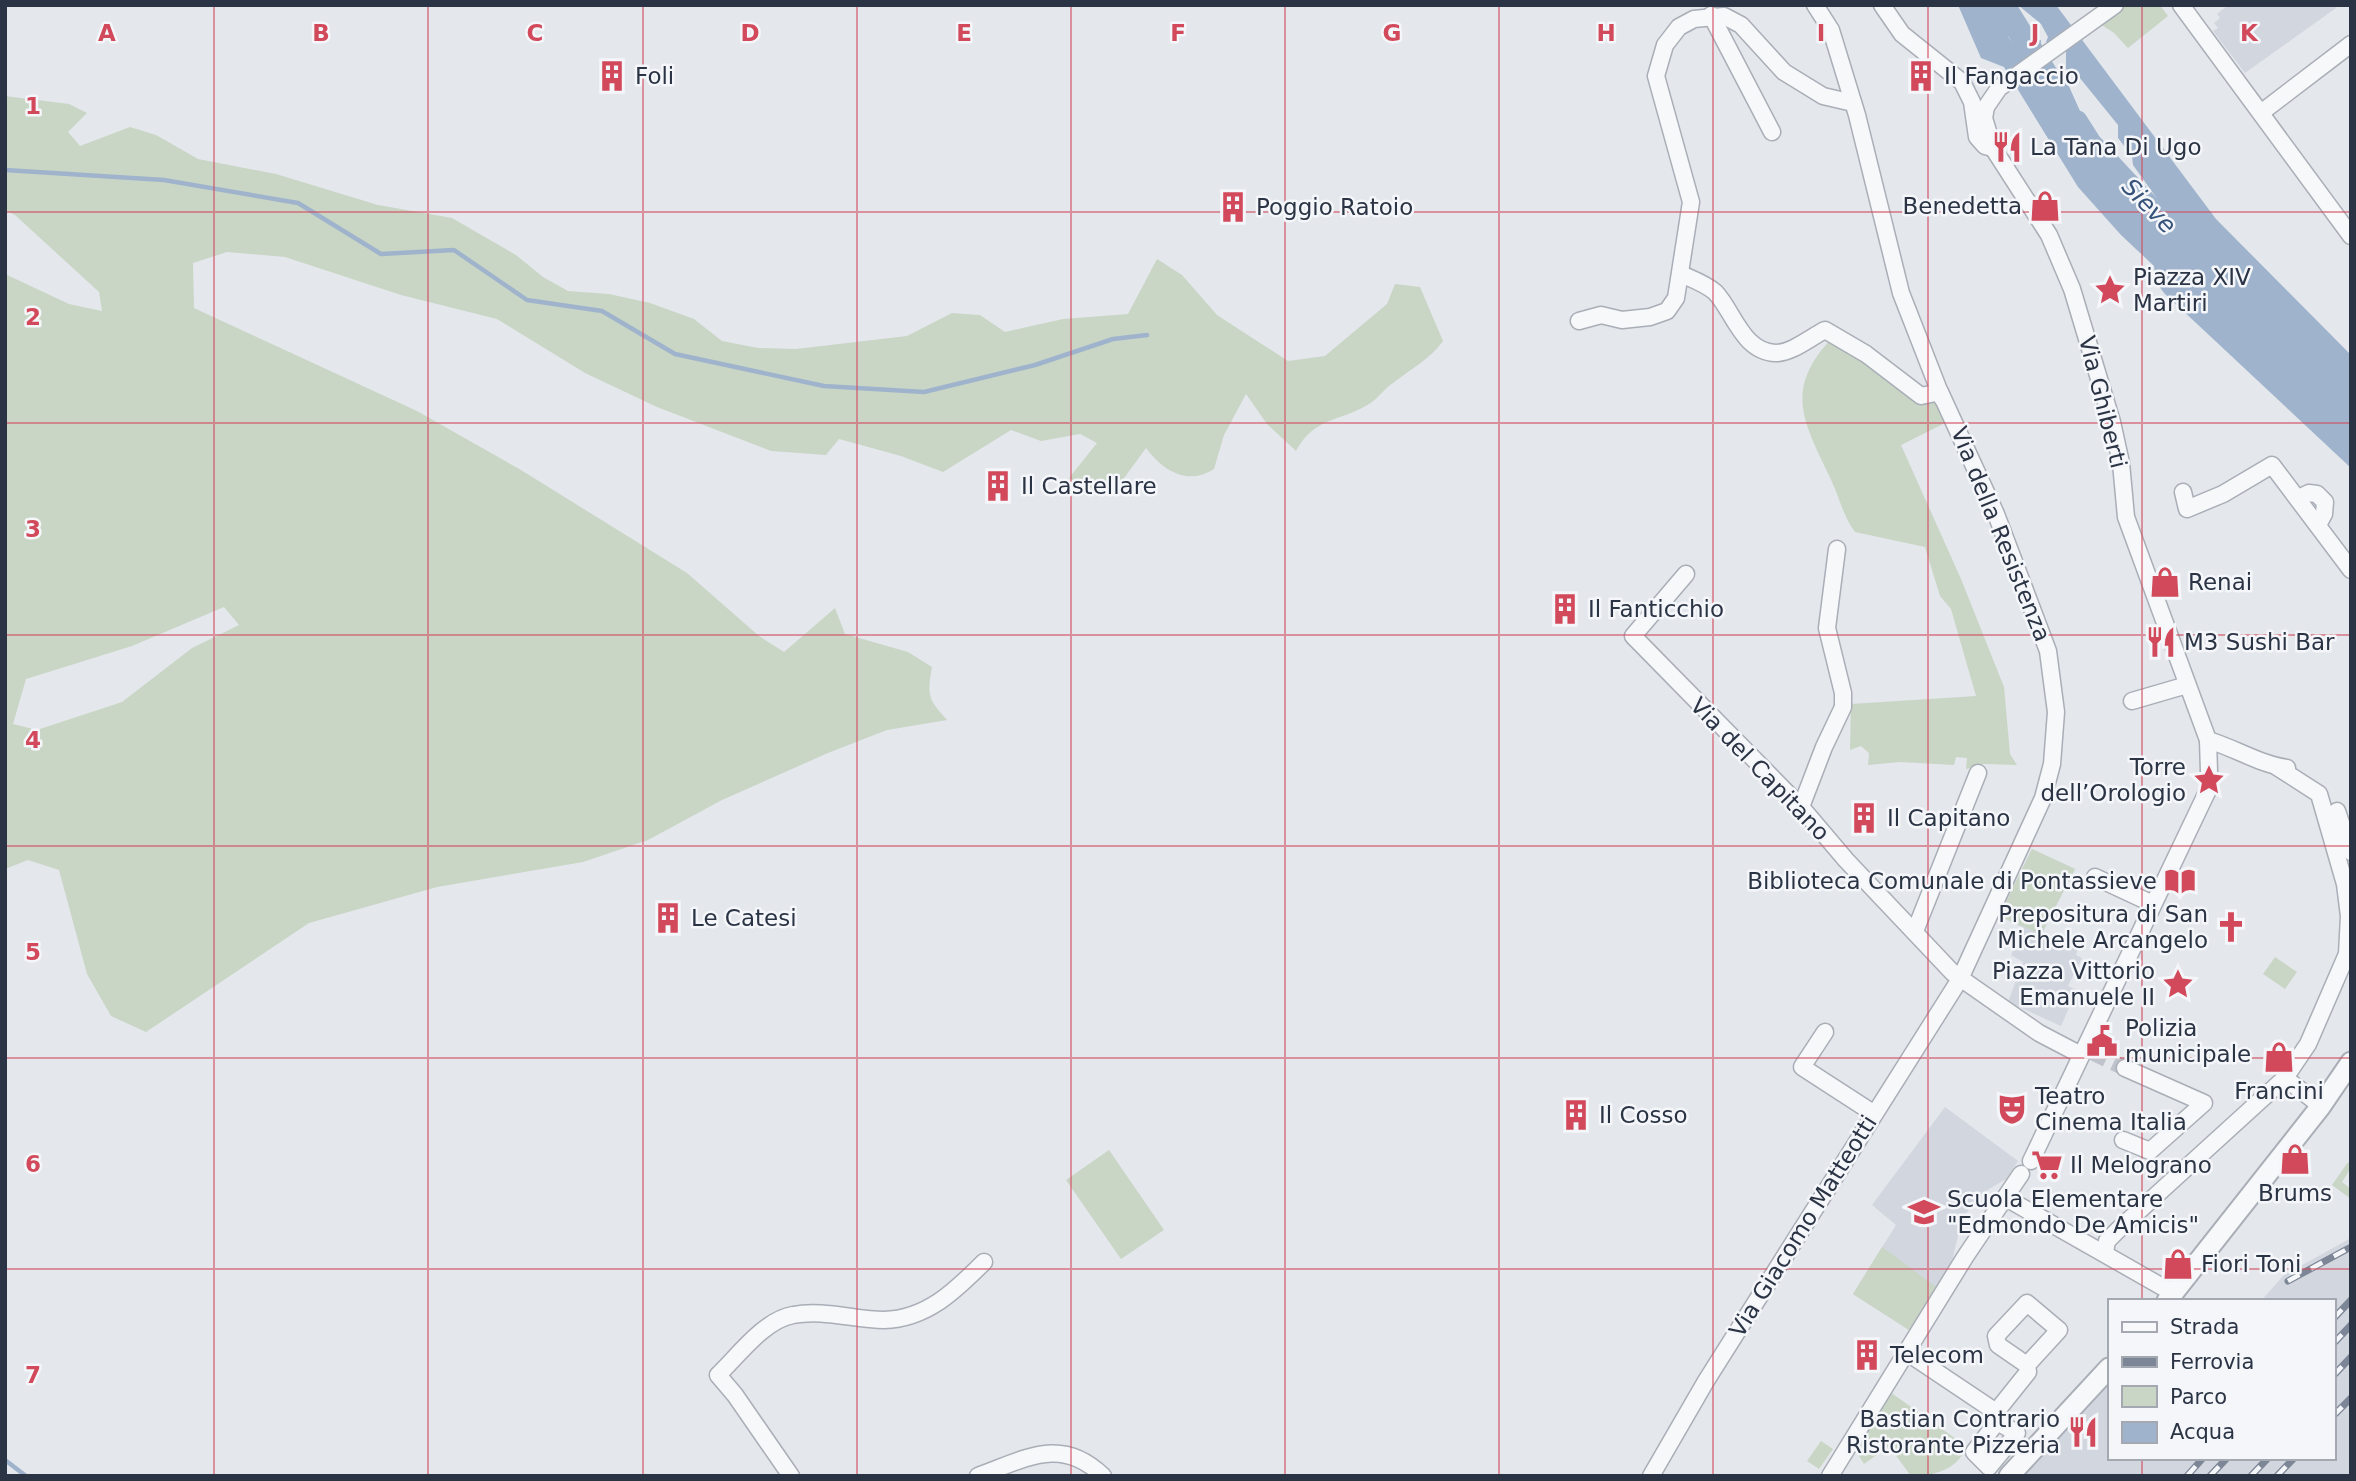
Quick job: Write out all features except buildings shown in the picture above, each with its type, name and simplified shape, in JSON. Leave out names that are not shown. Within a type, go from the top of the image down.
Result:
[{"type":"street","points":[[1815,5],[1830,30],[1853,103],[1901,293],[1942,398]]},
{"type":"street","points":[[1882,5],[1902,34],[1962,82],[1972,102],[1977,137],[1984,146],[1993,148]]},
{"type":"street","points":[[2181,5],[2351,236]]},
{"type":"street","name":"Via Ghiberti","points":[[2110,7],[2000,88],[1991,96],[1984,118],[1993,148],[2049,235],[2072,289],[2112,422],[2121,463],[2126,517],[2208,740],[2209,772]]},
{"type":"street","points":[[1579,321],[1601,315],[1622,320],[1667,311],[1676,298],[1691,202],[1656,76],[1665,45],[1679,27],[1694,19],[1711,15],[1724,16],[1741,25],[1784,72],[1823,96],[1853,103]]},
{"type":"street","points":[[1711,15],[1772,132]]},
{"type":"street","points":[[2262,112],[2351,44]]},
{"type":"street","name":"Via della Resistenza","points":[[1681,274],[1716,293],[1730,318],[1761,349],[1775,353],[1789,350],[1825,330],[1866,354],[1921,396],[1940,392],[1996,514],[2038,623],[2054,677],[2056,712],[2052,764],[2043,798],[1960,979]]},
{"type":"street","points":[[2183,492],[2187,509],[2243,484],[2267,466],[2277,467],[2299,498],[2309,493],[2318,494],[2325,502],[2324,514],[2318,525],[2351,570]]},
{"type":"street","points":[[1801,807],[1843,707],[1843,693],[1827,628],[1837,549]]},
{"type":"street","name":"Via del Capitano","points":[[1686,574],[1633,636],[1801,807],[1846,860],[1960,979],[2039,1034],[2086,1052]]},
{"type":"street","points":[[2132,701],[2187,685]]},
{"type":"street","points":[[2105,1252],[2107,1241],[2119,1229],[2285,1078],[2308,1044],[2347,954],[2349,916],[2345,884],[2319,794],[2277,767],[2234,747],[2208,740]]},
{"type":"street","points":[[2277,767],[2303,774],[2327,785],[2351,852]]},
{"type":"street","points":[[1916,931],[1978,773]]},
{"type":"street","points":[[1851,1476],[1835,1469],[1965,1257],[2026,1168],[2086,1052],[2208,790]]},
{"type":"street","points":[[2095,877],[2153,904]]},
{"type":"street","name":"Via Giacomo Matteotti","points":[[1651,1476],[1873,1113],[1960,979]]},
{"type":"street","points":[[1825,1032],[1802,1067],[1873,1113]]},
{"type":"street","points":[[2006,1198],[2105,1252],[2170,1297],[2321,1106],[2351,1062]]},
{"type":"street","points":[[2123,1139],[2150,1151],[2204,1103],[2125,1068]]},
{"type":"street","points":[[2285,1078],[2321,1106]]},
{"type":"street","points":[[791,1476],[736,1395],[718,1375],[773,1324],[792,1315],[850,1315],[884,1320],[910,1316],[953,1294],[984,1262]]},
{"type":"street","points":[[1908,1353],[1997,1417],[2028,1372],[2027,1365]]},
{"type":"street","points":[[2009,1476],[2108,1369]]},
{"type":"street","points":[[978,1476],[1047,1451],[1073,1454],[1087,1461],[1103,1476]]},
{"type":"shaded area","points":[[2228,5],[2334,5],[2336,8],[2245,73],[2213,31],[2218,28],[2214,23],[2220,18],[2217,14]]},
{"type":"shaded area","points":[[2032,849],[2075,869],[2042,934],[2078,949],[2076,955],[2082,958],[2068,986],[2077,990],[2061,1026],[2008,1002],[2023,962],[2011,955],[2024,928],[1999,916]]},
{"type":"shaded area","name":"Scuola Elementare \"Edmondo De Amicis\"","points":[[1945,1107],[2018,1161],[2006,1179],[1981,1194],[1962,1219],[1952,1261],[1909,1330],[1853,1294],[1896,1225],[1872,1205]]},
{"type":"shaded area","points":[[2351,1238],[2351,1476],[2024,1476],[2108,1383],[2108,1460],[2335,1460],[2335,1299],[2263,1299],[2284,1275]]},
{"type":"green space","points":[[2127,5],[2160,5],[2168,16],[2128,48],[2114,33],[2100,24]]},
{"type":"green space","points":[[5,96],[69,104],[87,113],[68,132],[80,146],[130,127],[156,135],[198,159],[276,174],[378,205],[452,218],[516,255],[543,277],[568,291],[609,294],[650,303],[694,319],[722,341],[758,348],[796,349],[907,336],[952,313],[980,315],[1005,332],[1063,319],[1128,314],[1157,259],[1182,275],[1217,315],[1288,361],[1325,356],[1387,304],[1395,284],[1420,287],[1443,341],[1426,359],[1372,402],[1312,431],[1296,451],[1267,424],[1246,394],[1224,435],[1214,469],[1195,476],[1177,474],[1160,463],[1146,448],[1116,489],[1090,488],[1069,478],[1097,443],[1080,434],[1041,441],[1011,430],[943,472],[901,456],[839,439],[826,455],[771,451],[657,407],[585,373],[497,319],[401,295],[285,257],[227,252],[193,263],[194,308],[417,411],[521,470],[687,573],[759,636],[784,652],[835,608],[845,634],[908,652],[932,667],[930,696],[947,720],[887,730],[828,753],[722,800],[648,840],[583,862],[437,887],[309,923],[146,1032],[111,1016],[87,974],[59,870],[28,860],[5,869],[5,274],[69,304],[102,311],[99,292],[15,215],[5,210]],"holes":[[[224,607],[239,625],[192,648],[122,702],[37,730],[13,724],[26,679],[132,646]]]},
{"type":"green space","points":[[1832,338],[1913,395],[1941,395],[1955,418],[1901,445],[1961,579],[2004,687],[2010,754],[2017,765],[1984,764],[1966,769],[1967,758],[1956,757],[1954,765],[1900,762],[1868,765],[1869,753],[1861,746],[1850,750],[1851,704],[1976,696],[1951,609],[1940,596],[1925,547],[1855,532],[1807,426],[1803,392],[1807,375],[1816,357]]},
{"type":"green space","points":[[2032,849],[2075,869],[2041,934],[1999,916]]},
{"type":"green space","points":[[2275,957],[2297,972],[2285,989],[2263,974]]},
{"type":"green space","points":[[1109,1150],[1164,1230],[1121,1259],[1066,1180]]},
{"type":"green space","points":[[2348,1162],[2351,1168],[2342,1182],[2351,1189],[2351,1199],[2332,1185]]},
{"type":"green space","points":[[1882,1247],[1936,1287],[1909,1330],[1853,1294]]},
{"type":"green space","points":[[1890,1392],[1966,1446],[1958,1461],[1936,1473],[1911,1476],[1889,1446],[1864,1464],[1856,1451],[1857,1443]]},
{"type":"green space","points":[[1821,1441],[1833,1449],[1819,1469],[1807,1461]]},
{"type":"water","name":"Sieve","points":[[1958,5],[1996,5],[2009,38],[2023,55],[2029,52],[2033,40],[2041,40],[2039,64],[2063,73],[2093,140],[2096,154],[2112,183],[2150,221],[2176,238],[2178,228],[2133,165],[2132,156],[2118,138],[2118,125],[2075,72],[2066,69],[2066,47],[2046,42],[2048,37],[2041,24],[2018,5],[2056,5],[2216,219],[2351,355],[2351,468],[2164,293],[2156,282],[2154,266],[2121,235],[2078,187],[2004,67],[1981,58]]},
{"type":"waterway","name":"Sieve","points":[[2003,5],[2047,76]]},
{"type":"waterway","name":"Sieve","points":[[2076,122],[2090,144],[2200,262]]},
{"type":"waterway","points":[[5,170],[164,180],[298,203],[381,254],[454,250],[527,300],[602,311],[675,354],[824,386],[924,392],[1035,365],[1113,339],[1147,335]]},
{"type":"waterway","points":[[5,1460],[26,1476]]},
{"type":"tunnel","points":[[2092,1052],[2125,1068]]},
{"type":"railway","points":[[2288,1281],[2351,1247]]},
{"type":"railway","points":[[2335,1317],[2351,1300]]},
{"type":"railway","points":[[2335,1342],[2351,1325]]},
{"type":"railway","points":[[2335,1374],[2351,1357]]},
{"type":"railway","points":[[2335,1414],[2351,1398]]},
{"type":"railway","points":[[2187,1476],[2201,1460]]},
{"type":"railway","points":[[2210,1476],[2225,1460]]},
{"type":"railway","points":[[2251,1476],[2266,1460]]},
{"type":"railway","points":[[2277,1476],[2292,1460]]},
{"type":"place","name":"Foli","points":[[612,76]]},
{"type":"place","name":"Il Fangaccio","points":[[1921,76]]},
{"type":"place","name":"La Tana Di Ugo","points":[[2007,147]]},
{"type":"place","name":"Benedetta","points":[[2045,206]]},
{"type":"place","name":"Poggio Ratoio","points":[[1233,207]]},
{"type":"place","name":"Piazza XIV Martiri","points":[[2110,290]]},
{"type":"place","name":"Il Castellare","points":[[998,486]]},
{"type":"place","name":"Renai","points":[[2165,582]]},
{"type":"place","name":"Il Fanticchio","points":[[1565,609]]},
{"type":"place","name":"M3 Sushi Bar","points":[[2161,642]]},
{"type":"place","name":"Torre dell’Orologio","points":[[2209,780]]},
{"type":"place","name":"Il Capitano","points":[[1864,818]]},
{"type":"place","name":"Biblioteca Comunale di Pontassieve","points":[[2180,881]]},
{"type":"place","name":"Le Catesi","points":[[668,918]]},
{"type":"place","name":"Prepositura di San Michele Arcangelo","points":[[2231,927]]},
{"type":"place","name":"Piazza Vittorio Emanuele II","points":[[2178,984]]},
{"type":"place","name":"Polizia municipale","points":[[2102,1041]]},
{"type":"place","name":"Francini","points":[[2279,1057]]},
{"type":"place","name":"Teatro Cinema Italia","points":[[2012,1109]]},
{"type":"place","name":"Il Cosso","points":[[1576,1115]]},
{"type":"place","name":"Brums","points":[[2295,1159]]},
{"type":"place","name":"Il Melograno","points":[[2047,1165]]},
{"type":"place","name":"Scuola Elementare \"Edmondo De Amicis\"","points":[[1924,1212]]},
{"type":"place","name":"Fiori Toni","points":[[2178,1264]]},
{"type":"place","name":"Telecom","points":[[1867,1355]]},
{"type":"place","name":"Bastian Contrario Ristorante Pizzeria","points":[[2083,1432]]}]
